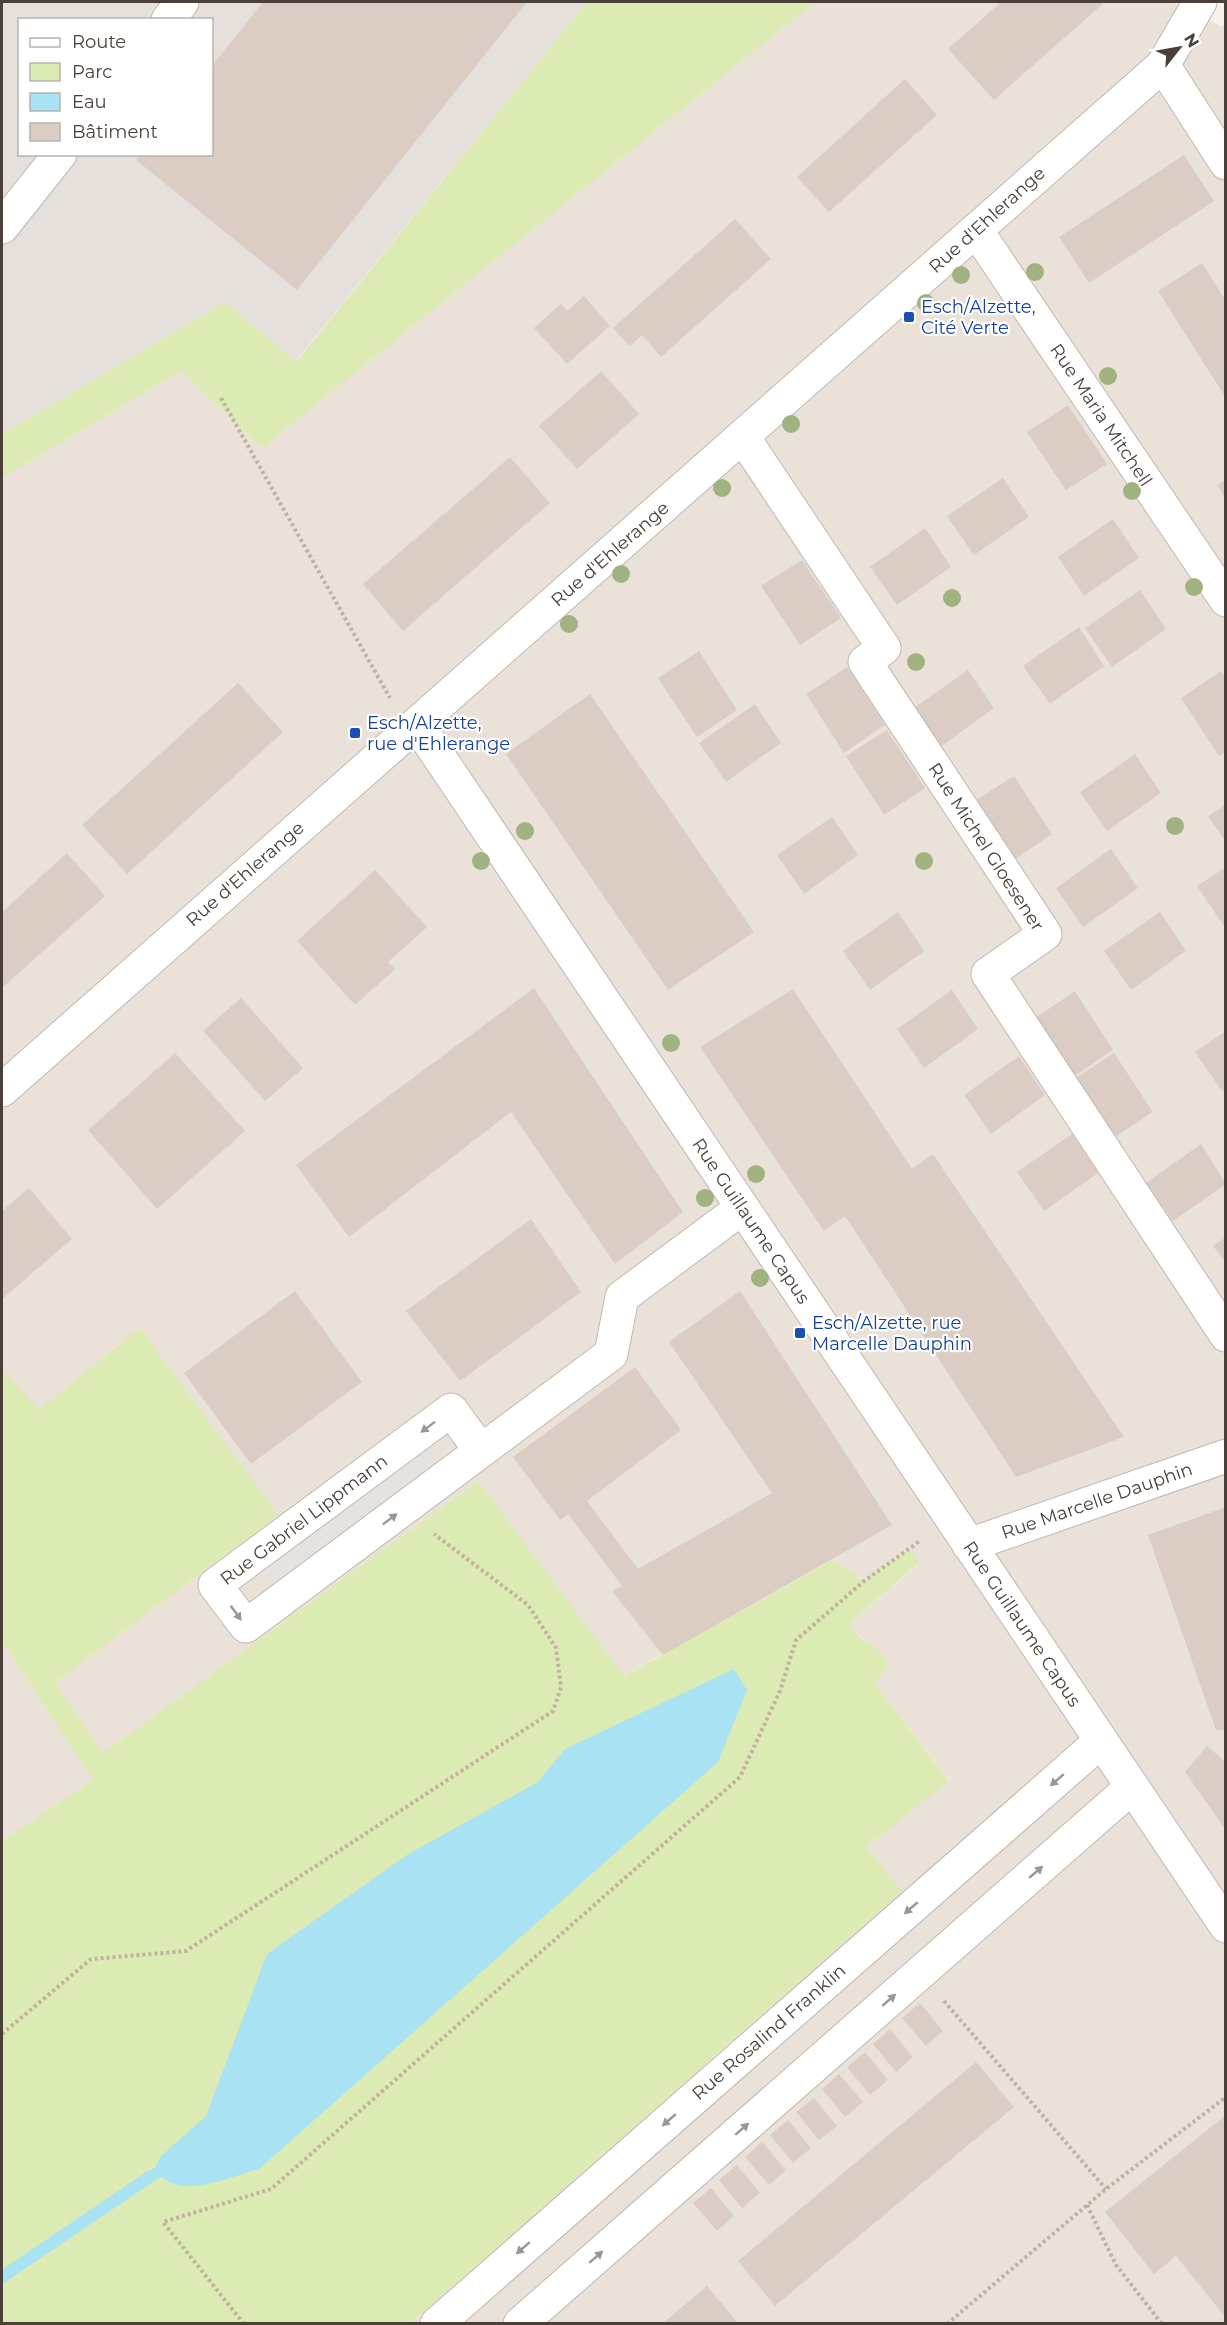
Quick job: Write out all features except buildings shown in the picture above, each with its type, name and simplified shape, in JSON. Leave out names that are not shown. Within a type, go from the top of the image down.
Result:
[{"type":"street","points":[[170,18],[182,2]]},
{"type":"street","name":"Rue d'Ehlerange","points":[[2,1090],[223,892],[744,437],[1163,65],[1200,2]]},
{"type":"street","points":[[1163,65],[1226,163]]},
{"type":"street","points":[[2,227],[58,156]]},
{"type":"street","name":"Rue Maria Mitchell","points":[[976,230],[1226,600]]},
{"type":"street","name":"Rue Michel Gloesener","points":[[744,437],[884,648],[865,662],[1045,934],[988,974],[1226,1335]]},
{"type":"street","name":"Rue Guillaume Capus","points":[[417,724],[1226,1926]]},
{"type":"street","name":"Rue Gabriel Lippmann","points":[[481,1451],[451,1410],[215,1585],[246,1626],[402,1510],[611,1354],[622,1297],[742,1208]]},
{"type":"street","name":"Rue Marcelle Dauphin","points":[[960,1532],[1226,1456]]},
{"type":"street","name":"Rue Rosalind Franklin","points":[[437,2324],[1101,1741]]},
{"type":"street","points":[[520,2324],[1132,1787]]},
{"type":"path","points":[[221,398],[385,693],[417,724]]},
{"type":"path","points":[[2,2034],[91,1959],[186,1951],[553,1711],[561,1687],[556,1647],[528,1605],[402,1510]]},
{"type":"path","points":[[244,2324],[163,2222],[271,2189],[740,1777],[780,1691],[796,1640],[863,1582],[960,1532]]},
{"type":"path","points":[[920,1974],[1106,2189]]},
{"type":"path","points":[[947,2324],[1106,2189],[1226,2097]]},
{"type":"path","points":[[1087,2205],[1116,2265],[1162,2324]]},
{"type":"shaded area","points":[[2,2],[587,2],[295,362],[225,302],[2,434]]},
{"type":"shaded area","points":[[815,2],[1172,2],[1221,26],[1225,24],[1225,2323],[411,2323],[902,1891],[866,1847],[949,1780],[875,1684],[868,1640],[866,1643],[849,1624],[919,1564],[909,1548],[863,1582],[833,1560],[623,1676],[478,1481],[103,1753],[55,1683],[278,1515],[126,1339],[39,1411],[2,1369],[2,478],[181,371],[262,448]]},
{"type":"shaded area","points":[[430,1439],[435,1475],[271,1595],[265,1562]]},
{"type":"shaded area","points":[[2,1641],[93,1780],[2,1841]]},
{"type":"green space","points":[[587,2],[815,2],[262,448],[181,371],[2,478],[2,434],[225,302],[296,362]]},
{"type":"green space","points":[[140,1328],[278,1515],[55,1683],[103,1753],[478,1481],[624,1676],[833,1560],[863,1581],[910,1548],[919,1563],[849,1624],[865,1643],[869,1640],[889,1664],[875,1684],[949,1781],[866,1847],[902,1891],[411,2323],[2,2323],[2,1841],[93,1780],[2,1641],[2,1369],[39,1410]]},
{"type":"water","points":[[734,1669],[747,1690],[718,1762],[259,2169],[222,2181],[196,2186],[172,2183],[161,2177],[153,2181],[148,2172],[156,2167],[160,2157],[206,2116],[267,1954],[407,1855],[538,1782],[565,1749]]},
{"type":"waterway","points":[[2,2277],[151,2176]]},
{"type":"place","name":"Esch/Alzette, Cité Verte","points":[[909,317]]},
{"type":"place","name":"Esch/Alzette, rue d'Ehlerange","points":[[355,733]]},
{"type":"place","name":"Esch/Alzette, rue Marcelle Dauphin","points":[[800,1333]]}]
